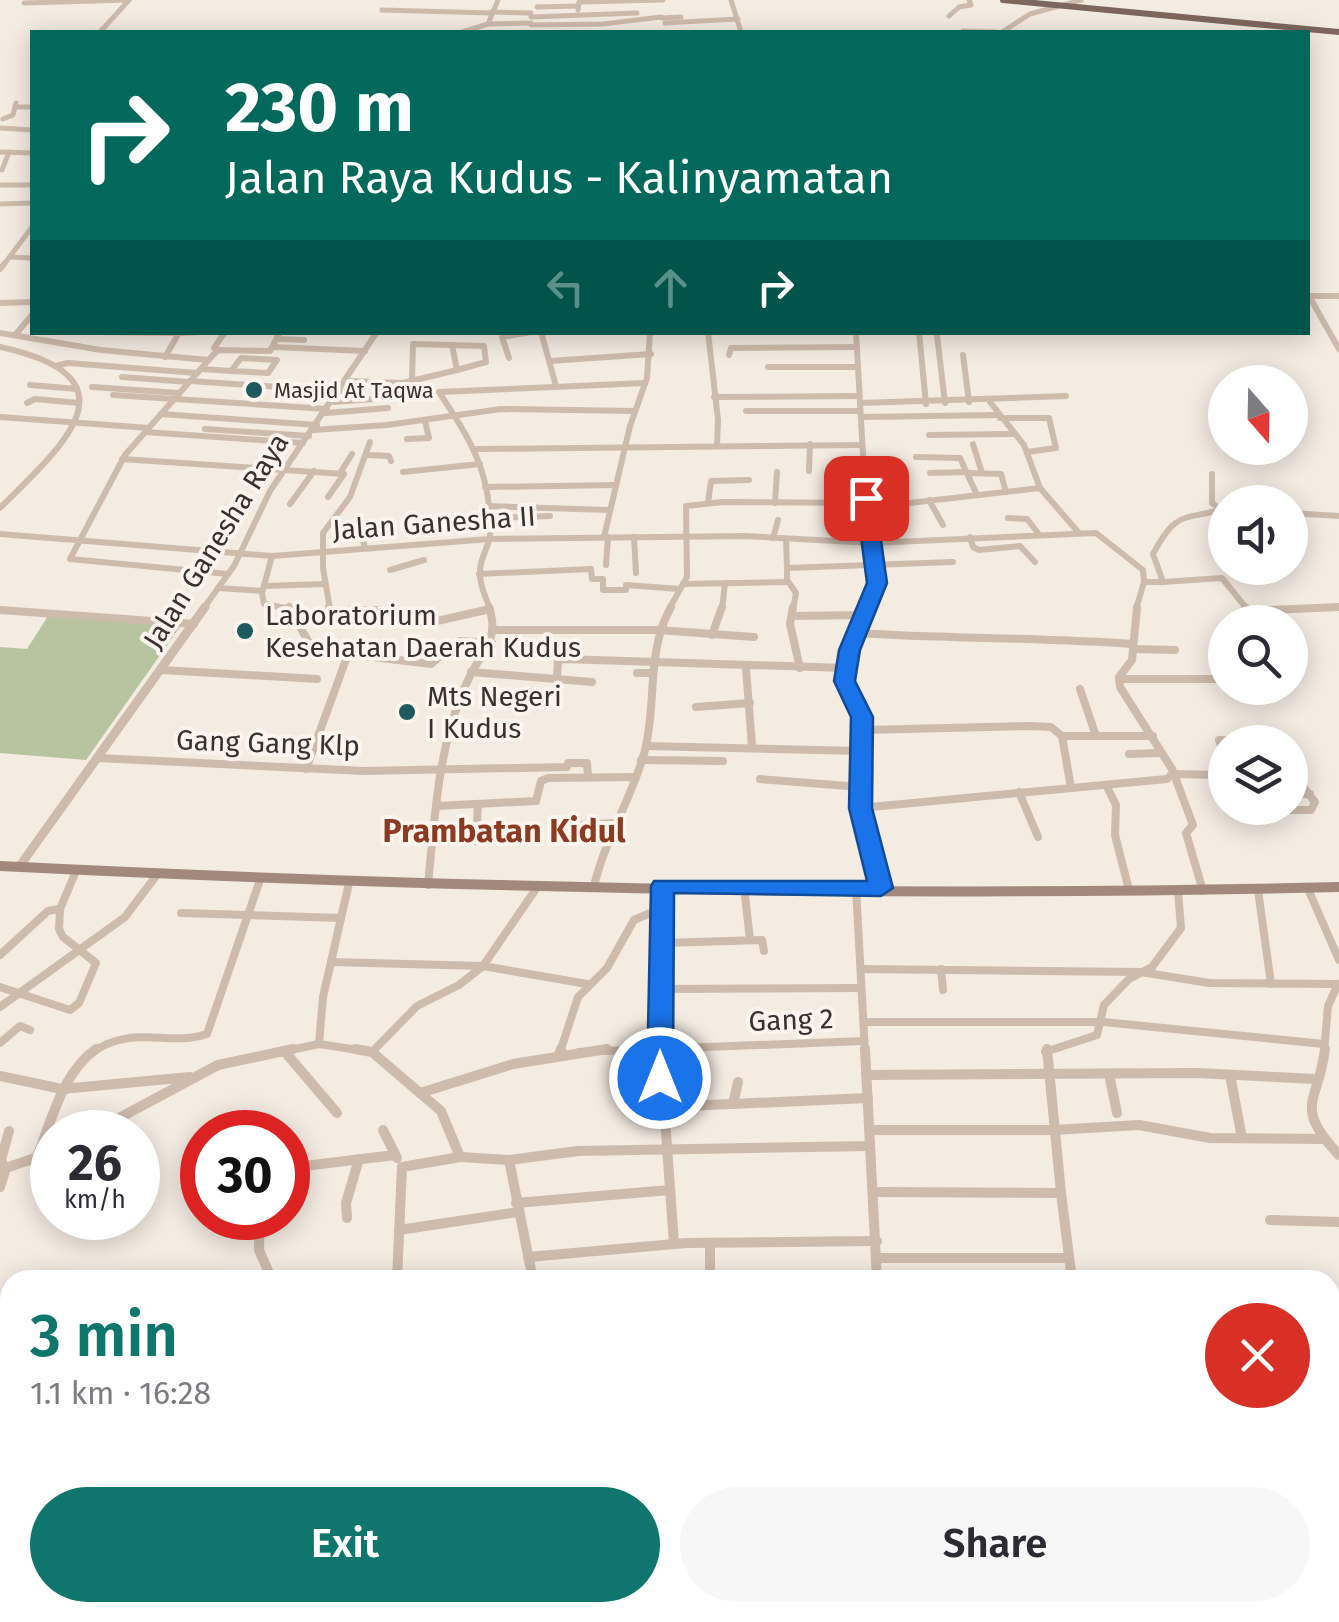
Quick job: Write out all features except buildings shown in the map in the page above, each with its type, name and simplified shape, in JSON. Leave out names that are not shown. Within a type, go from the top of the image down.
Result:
[{"type":"main road","points":[[1003,0],[1082,4],[1339,32]]},
{"type":"main road","points":[[0,866],[156,876],[428,885],[1178,891],[1339,887]]},
{"type":"street","points":[[24,3],[129,0]]},
{"type":"street","points":[[102,30],[129,0]]},
{"type":"street","points":[[488,24],[498,0]]},
{"type":"street","points":[[531,22],[543,0]]},
{"type":"street","points":[[538,6],[578,8],[579,2],[658,0],[667,30]]},
{"type":"street","points":[[730,0],[741,30]]},
{"type":"street","points":[[948,16],[959,7],[972,4],[969,0]]},
{"type":"street","points":[[607,3],[614,14]]},
{"type":"street","points":[[1002,30],[1030,14],[1067,6]]},
{"type":"street","points":[[382,10],[491,12],[531,22],[637,13]]},
{"type":"street","points":[[663,20],[681,17]]},
{"type":"street","points":[[471,30],[488,24],[531,22],[738,19]]},
{"type":"street","points":[[480,28],[498,29]]},
{"type":"street","points":[[2,119],[13,115],[16,105],[30,106]]},
{"type":"street","points":[[0,128],[30,130]]},
{"type":"street","points":[[0,152],[30,153]]},
{"type":"street","points":[[2,169],[9,152]]},
{"type":"street","points":[[0,185],[30,185]]},
{"type":"street","points":[[0,204],[30,203]]},
{"type":"street","points":[[0,267],[30,229]]},
{"type":"street","points":[[10,257],[30,258]]},
{"type":"street","points":[[1310,296],[1339,296]]},
{"type":"street","points":[[1310,299],[1339,349]]},
{"type":"street","points":[[0,303],[30,302]]},
{"type":"street","points":[[15,335],[30,317]]},
{"type":"street","points":[[0,333],[60,344],[208,360]]},
{"type":"street","points":[[60,344],[67,335]]},
{"type":"street","points":[[165,357],[178,335]]},
{"type":"street","points":[[223,335],[214,348],[263,352],[277,340],[304,340]]},
{"type":"street","name":"Jalan Ganesha Raya","points":[[19,867],[242,554],[270,491],[374,335]]},
{"type":"street","points":[[427,344],[431,335]]},
{"type":"street","points":[[509,358],[502,337],[513,335]]},
{"type":"street","points":[[542,335],[556,386]]},
{"type":"street","points":[[606,565],[608,510],[634,412],[646,383],[650,335]]},
{"type":"street","points":[[709,335],[719,397],[717,446]]},
{"type":"street","points":[[856,335],[866,506],[876,590],[856,633],[846,668],[846,688],[858,707],[864,730],[860,808],[881,888]]},
{"type":"street","points":[[919,335],[926,404]]},
{"type":"street","points":[[937,335],[945,403]]},
{"type":"street","points":[[277,340],[366,350]]},
{"type":"street","points":[[347,381],[412,380],[488,360],[480,344],[412,345],[412,380]]},
{"type":"street","points":[[452,345],[457,370]]},
{"type":"street","points":[[0,346],[29,353],[54,366],[77,389],[80,403],[77,422],[63,443],[0,508]]},
{"type":"street","points":[[729,354],[731,348],[857,348]]},
{"type":"street","points":[[219,350],[122,459],[70,559],[228,574]]},
{"type":"street","points":[[550,361],[651,354]]},
{"type":"street","points":[[962,355],[969,402]]},
{"type":"street","points":[[54,366],[68,362],[268,373],[278,360],[241,358],[232,371]]},
{"type":"street","points":[[768,368],[858,367]]},
{"type":"street","points":[[122,377],[340,391]]},
{"type":"street","points":[[428,885],[438,770],[471,672],[492,643],[493,630],[479,574],[490,539],[480,464],[476,449],[439,392],[646,383]]},
{"type":"street","points":[[30,385],[77,389]]},
{"type":"street","points":[[92,387],[329,408],[388,408]]},
{"type":"street","points":[[113,394],[177,396]]},
{"type":"street","points":[[746,411],[1066,396]]},
{"type":"street","points":[[719,397],[1049,418],[1056,448],[1027,452]]},
{"type":"street","points":[[329,408],[375,398]]},
{"type":"street","points":[[27,403],[33,399],[80,403]]},
{"type":"street","points":[[990,402],[1027,452],[1040,488],[1079,533],[1106,537],[1152,582]]},
{"type":"street","points":[[0,417],[147,430],[311,434],[501,409],[634,412]]},
{"type":"street","points":[[161,414],[311,434]]},
{"type":"street","points":[[407,439],[429,438],[425,420]]},
{"type":"street","points":[[205,428],[311,434]]},
{"type":"street","points":[[570,447],[572,434]]},
{"type":"street","points":[[929,435],[1012,434]]},
{"type":"street","points":[[370,442],[350,497],[326,526],[322,553],[325,584],[334,613],[382,610],[400,619],[437,621],[490,609]]},
{"type":"street","points":[[808,471],[810,444]]},
{"type":"street","points":[[973,444],[982,473]]},
{"type":"street","points":[[476,449],[862,445]]},
{"type":"street","points":[[340,473],[352,454]]},
{"type":"street","points":[[368,455],[389,456],[391,461]]},
{"type":"street","points":[[916,458],[960,458],[977,495]]},
{"type":"street","points":[[122,459],[344,474],[328,497]]},
{"type":"street","points":[[403,472],[480,464]]},
{"type":"street","points":[[718,468],[718,480]]},
{"type":"street","points":[[290,504],[314,472]]},
{"type":"street","points":[[774,503],[777,472]]},
{"type":"street","points":[[930,474],[1001,474],[1006,492]]},
{"type":"street","points":[[1212,474],[1212,485]]},
{"type":"street","points":[[708,502],[710,482],[749,480]]},
{"type":"street","points":[[485,488],[616,486]]},
{"type":"street","points":[[594,886],[601,852],[617,823],[646,746],[658,630],[689,569],[690,537],[684,510],[688,504],[866,506],[1040,488]]},
{"type":"street","points":[[928,500],[942,524]]},
{"type":"street","points":[[488,506],[529,504],[608,510]]},
{"type":"street","points":[[1203,891],[1186,833],[1193,826],[1183,789],[1154,736],[1122,698],[1118,678],[1130,663],[1134,616],[1152,582],[1154,554],[1162,536],[1185,515],[1208,514]]},
{"type":"street","points":[[1308,515],[1339,516]]},
{"type":"street","points":[[489,518],[550,516]]},
{"type":"street","points":[[1008,518],[1028,518],[1038,534]]},
{"type":"street","points":[[364,548],[360,532],[370,520]]},
{"type":"street","points":[[773,538],[778,520]]},
{"type":"street","name":"Jalan Ganesha II","points":[[0,534],[272,556],[490,539],[690,537],[872,542],[1079,533]]},
{"type":"street","points":[[634,537],[636,573]]},
{"type":"street","points":[[970,537],[973,548],[979,550],[1020,546],[1035,562]]},
{"type":"street","points":[[786,539],[788,582],[796,593],[793,647],[800,668]]},
{"type":"street","points":[[390,570],[425,563],[421,542]]},
{"type":"street","points":[[272,556],[263,588],[265,605],[290,607],[309,643],[340,644],[348,654],[431,664],[459,641],[492,643]]},
{"type":"street","points":[[788,568],[953,562]]},
{"type":"street","points":[[479,574],[590,569],[591,576],[604,579],[604,590],[626,590],[626,585],[788,582]]},
{"type":"street","points":[[1152,582],[1222,578],[1243,605]]},
{"type":"street","points":[[712,634],[720,615],[725,583]]},
{"type":"street","points":[[218,588],[325,584]]},
{"type":"street","points":[[1308,609],[1339,607]]},
{"type":"street","points":[[0,610],[194,624]]},
{"type":"street","points":[[792,616],[866,615]]},
{"type":"street","points":[[493,630],[658,630],[754,637]]},
{"type":"street","points":[[856,633],[961,640],[1020,636],[1175,650]]},
{"type":"street","points":[[306,769],[348,654]]},
{"type":"street","points":[[557,678],[557,663],[562,659],[655,660],[746,668],[846,668]]},
{"type":"street","points":[[746,668],[752,746]]},
{"type":"street","points":[[162,670],[317,679]]},
{"type":"street","points":[[471,672],[592,682]]},
{"type":"street","points":[[636,673],[652,673]]},
{"type":"street","points":[[1118,678],[1208,679]]},
{"type":"street","points":[[1080,689],[1096,736]]},
{"type":"street","points":[[696,706],[750,702]]},
{"type":"street","points":[[864,730],[1030,726],[1050,727],[1062,736],[1154,736]]},
{"type":"street","points":[[1062,736],[1071,788]]},
{"type":"street","points":[[646,746],[862,751]]},
{"type":"street","points":[[1128,754],[1161,753]]},
{"type":"street","name":"Gang Gang Klp","points":[[96,758],[373,770],[567,767],[568,763],[587,763],[588,777]]},
{"type":"street","points":[[642,760],[723,761]]},
{"type":"street","points":[[860,808],[1106,785],[1167,778],[1172,774],[1208,775]]},
{"type":"street","points":[[436,806],[536,801],[543,780],[636,777]]},
{"type":"street","points":[[760,779],[860,787]]},
{"type":"street","points":[[1106,785],[1116,805],[1115,834],[1129,890]]},
{"type":"street","points":[[1308,790],[1316,802],[1308,810]]},
{"type":"street","points":[[1019,792],[1038,837]]},
{"type":"street","points":[[476,841],[478,804]]},
{"type":"street","points":[[577,825],[617,823]]},
{"type":"street","points":[[0,987],[44,1004],[74,1008],[96,970],[94,958],[61,935],[60,909],[76,871]]},
{"type":"street","points":[[0,1007],[125,917],[156,876]]},
{"type":"street","points":[[54,1110],[62,1089],[84,1056],[104,1040],[133,1035],[196,1038],[207,1034],[260,880]]},
{"type":"street","points":[[319,1044],[317,1035],[349,883]]},
{"type":"street","points":[[372,1052],[416,1006],[459,985],[483,966],[538,886]]},
{"type":"street","points":[[662,886],[660,1048],[674,1244]]},
{"type":"street","points":[[744,887],[750,940]]},
{"type":"street","points":[[856,888],[877,1270]]},
{"type":"street","points":[[1308,889],[1339,960]]},
{"type":"street","points":[[1258,890],[1271,984]]},
{"type":"street","points":[[1069,1270],[1052,1130],[1047,1047],[1093,1038],[1103,1022],[1104,1005],[1120,987],[1152,966],[1182,928],[1178,891]]},
{"type":"street","points":[[559,1055],[568,1020],[588,984],[607,968],[634,920],[662,908]]},
{"type":"street","points":[[0,955],[48,910],[60,909]]},
{"type":"street","points":[[182,913],[340,918]]},
{"type":"street","points":[[662,943],[764,941],[764,951]]},
{"type":"street","points":[[331,962],[483,966],[588,984]]},
{"type":"street","points":[[941,968],[943,990]]},
{"type":"street","points":[[860,969],[1141,972],[1209,984],[1338,984],[1328,1006],[1324,1057],[1309,1104],[1324,1139],[1339,1155]]},
{"type":"street","points":[[661,989],[861,988]]},
{"type":"street","points":[[865,1022],[1103,1022],[1324,1044]]},
{"type":"street","points":[[0,1043],[20,1026],[30,1030]]},
{"type":"street","name":"Gang 2","points":[[420,1093],[559,1055],[864,1040]]},
{"type":"street","points":[[133,1110],[224,1063],[319,1044],[372,1052],[444,1116],[460,1157]]},
{"type":"street","points":[[284,1052],[337,1114]]},
{"type":"street","points":[[1109,1074],[1118,1114]]},
{"type":"street","points":[[866,1075],[1315,1078]]},
{"type":"street","points":[[1230,1075],[1242,1138]]},
{"type":"street","points":[[0,1076],[62,1089],[194,1077]]},
{"type":"street","points":[[733,1104],[738,1082]]},
{"type":"street","points":[[662,1106],[868,1098]]},
{"type":"street","points":[[870,1130],[1159,1126],[1194,1136],[1324,1139]]},
{"type":"street","points":[[384,1130],[403,1166],[399,1270]]},
{"type":"street","points":[[0,1187],[2,1150],[9,1131]]},
{"type":"street","points":[[403,1166],[460,1157],[509,1160],[578,1150],[870,1146]]},
{"type":"street","points":[[310,1165],[395,1155]]},
{"type":"street","points":[[3,1167],[30,1159]]},
{"type":"street","points":[[348,1218],[346,1203],[358,1160]]},
{"type":"street","points":[[509,1160],[531,1270]]},
{"type":"street","points":[[399,1230],[517,1208],[670,1190]]},
{"type":"street","points":[[874,1192],[1061,1193]]},
{"type":"street","points":[[1270,1220],[1339,1222]]},
{"type":"street","points":[[259,1240],[268,1270]]},
{"type":"street","points":[[528,1257],[674,1244],[876,1242]]},
{"type":"street","points":[[710,1243],[710,1270]]},
{"type":"street","points":[[876,1258],[1066,1258]]},
{"type":"green space","points":[[48,616],[182,624],[86,760],[0,753],[0,647],[27,649]]},
{"type":"place","name":"Masjid At Taqwa","points":[[254,390]]},
{"type":"place","name":"Laboratorium Kesehatan Daerah Kudus","points":[[245,631]]},
{"type":"place","name":"Mts Negeri I Kudus","points":[[407,712]]},
{"type":"district","name":"Prambatan Kidul","points":[[504,831]]},
{"type":"route","points":[[660,1078],[662,886],[881,888],[860,808],[862,717],[845,681],[850,650],[877,583],[866,498]]}]
